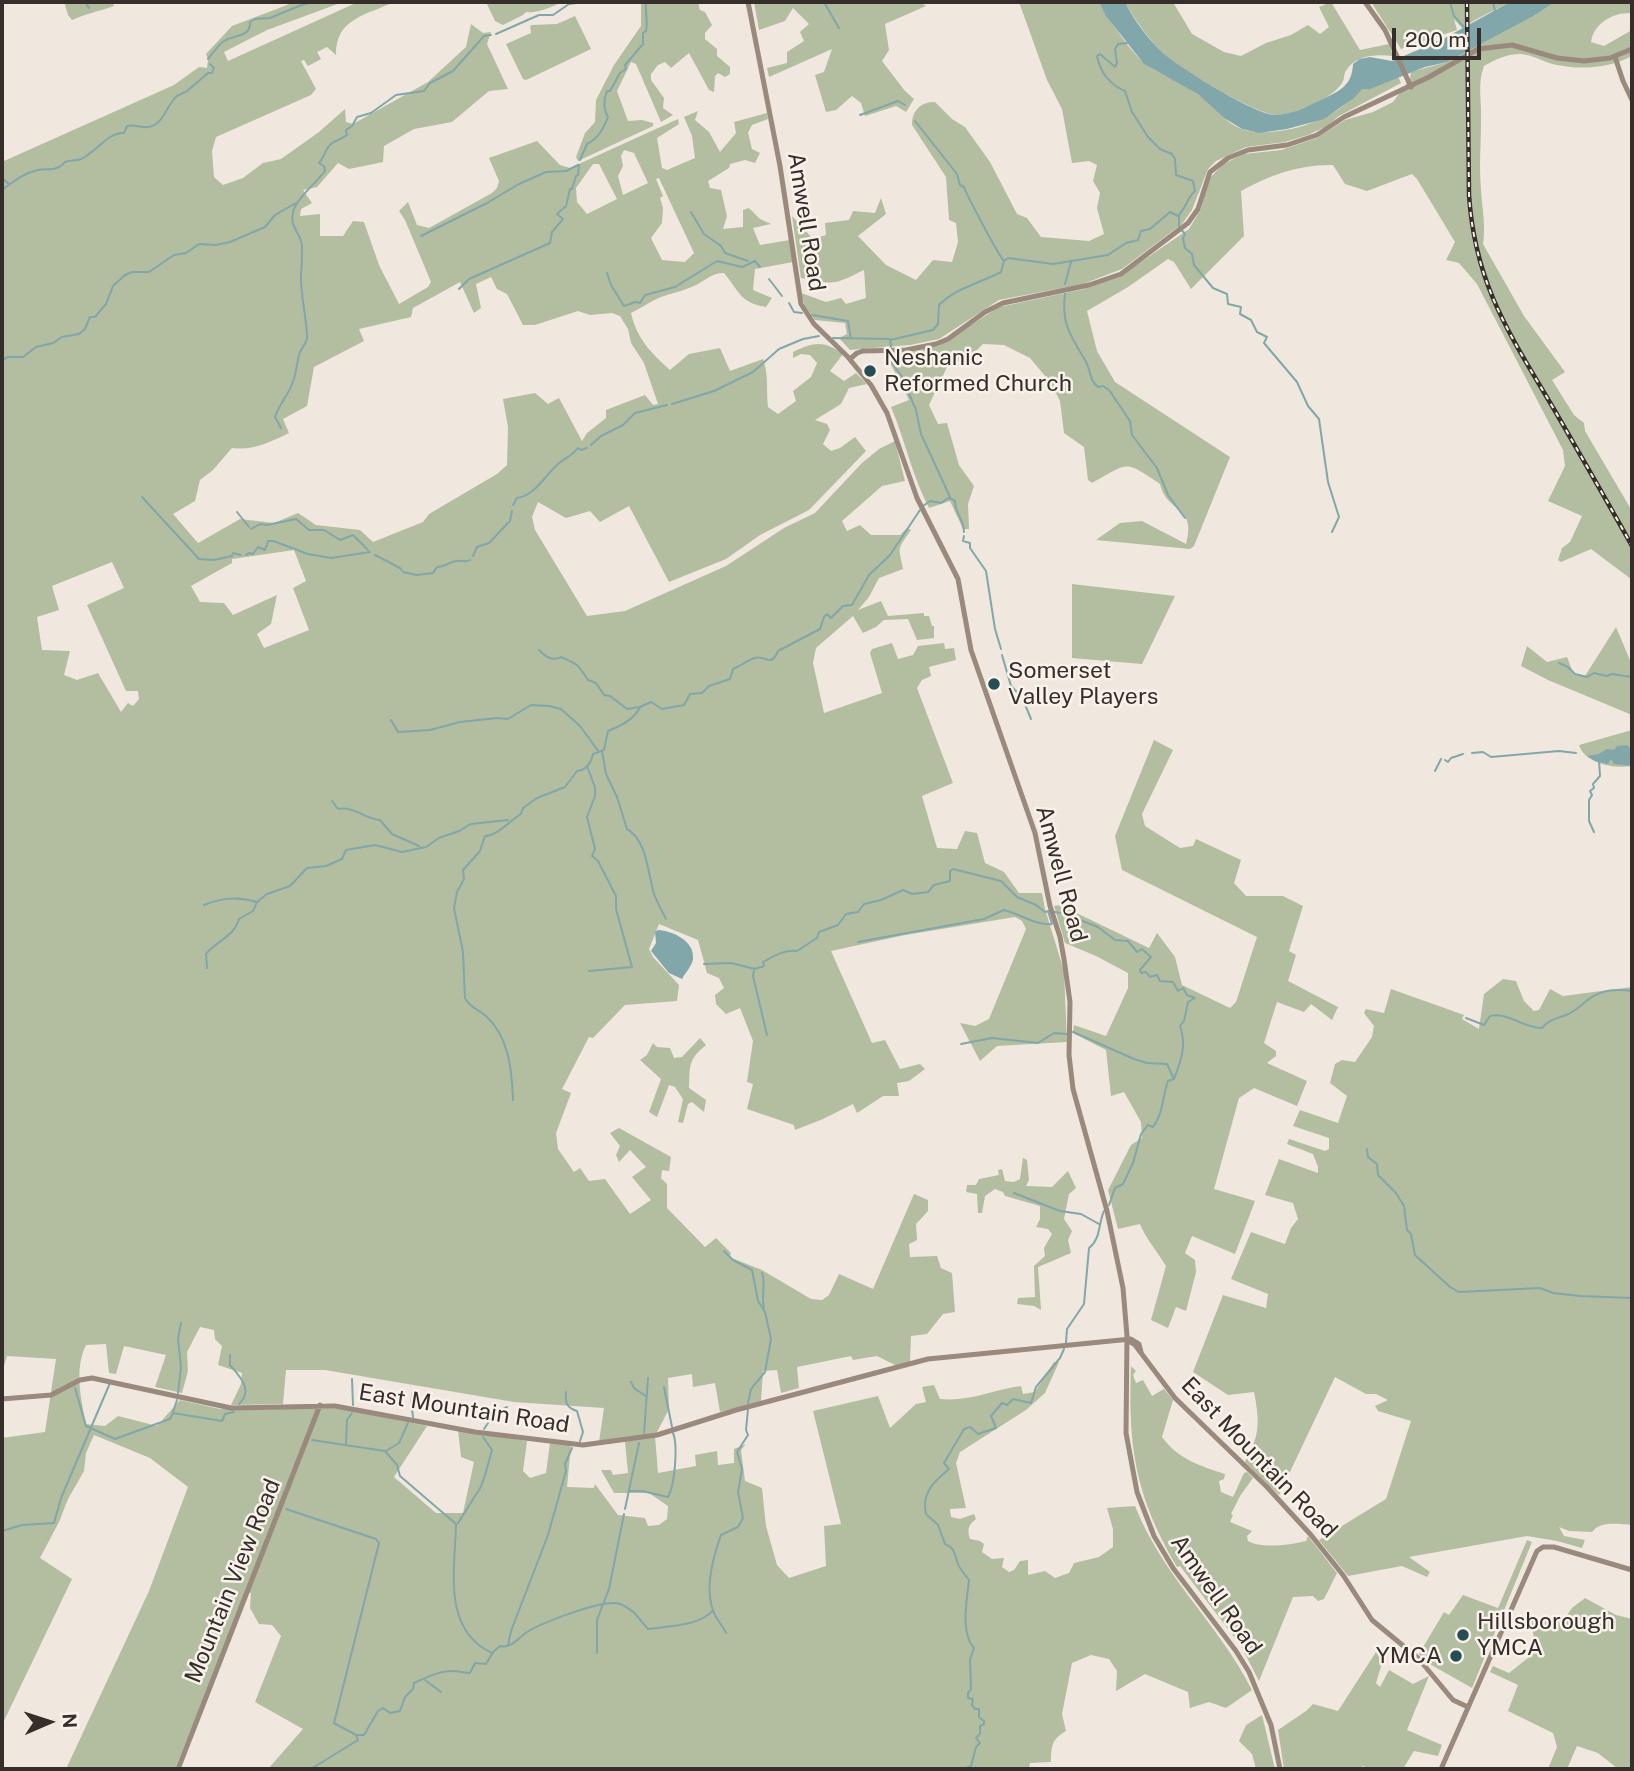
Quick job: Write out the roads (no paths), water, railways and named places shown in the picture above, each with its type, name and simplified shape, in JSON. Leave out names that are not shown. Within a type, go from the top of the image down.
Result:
[{"type":"street","name":"Amwell Road","points":[[748,2],[780,166],[799,298],[808,317],[850,359],[876,391],[883,405],[897,437],[917,498],[958,579],[971,650],[1032,823],[1064,959],[1070,1002],[1070,1067],[1073,1088],[1111,1224],[1123,1288],[1127,1340],[1126,1433],[1141,1504],[1154,1536],[1173,1568],[1249,1672],[1271,1726],[1280,1769]]},
{"type":"street","points":[[1365,2],[1392,43],[1411,87]]},
{"type":"street","points":[[843,352],[906,349],[941,342],[1003,303],[1111,278],[1181,230],[1198,209],[1210,173],[1228,158],[1244,151],[1276,148],[1309,138],[1344,117],[1411,87],[1472,52],[1490,46],[1519,46],[1569,60],[1590,61],[1615,57],[1632,50]]},
{"type":"street","points":[[1615,57],[1632,100]]},
{"type":"street","points":[[850,359],[857,352]]},
{"type":"street","name":"East Mountain Road","points":[[2,1399],[51,1395],[80,1380],[92,1378],[231,1408],[320,1405],[349,1408],[497,1435],[586,1445],[657,1434],[736,1409],[928,1359],[1136,1341],[1140,1351],[1175,1398],[1273,1493],[1311,1535],[1343,1575],[1368,1615],[1418,1658],[1453,1700],[1468,1707]]},
{"type":"street","points":[[1126,1356],[1134,1347],[1140,1351]]},
{"type":"street","name":"Mountain View Road","points":[[178,1769],[320,1405]]},
{"type":"street","points":[[1441,1769],[1537,1551],[1543,1547],[1554,1546],[1632,1570]]},
{"type":"water","points":[[1099,2],[1125,2],[1147,36],[1172,60],[1235,99],[1275,115],[1301,109],[1336,92],[1345,86],[1351,77],[1353,64],[1360,59],[1370,57],[1392,61],[1443,39],[1510,2],[1555,2],[1447,62],[1425,67],[1370,89],[1362,89],[1354,98],[1324,119],[1259,133],[1242,129],[1224,118],[1198,94],[1144,64],[1106,16]]},
{"type":"water","points":[[1627,745],[1631,749],[1632,766],[1614,764],[1611,759],[1608,764],[1587,756],[1607,749],[1614,750],[1617,746]]},
{"type":"water","points":[[658,930],[682,938],[693,953],[692,962],[682,979],[669,973],[651,951],[656,943],[655,932]]},
{"type":"waterway","points":[[85,2],[89,8]]},
{"type":"waterway","points":[[208,59],[224,41],[245,33],[250,22],[255,19],[270,18],[314,2]]},
{"type":"waterway","points":[[496,34],[539,15],[553,15],[569,4],[584,2]]},
{"type":"waterway","points":[[580,160],[587,144],[600,133],[608,117],[604,105],[607,91],[610,91],[620,73],[626,69],[625,65],[643,44],[643,33],[647,27],[646,2]]},
{"type":"waterway","points":[[824,2],[839,28]]},
{"type":"waterway","points":[[1450,2],[1454,16],[1464,27]]},
{"type":"waterway","points":[[1493,2],[1495,11]]},
{"type":"waterway","points":[[281,428],[275,417],[294,380],[300,352],[307,338],[301,282],[301,242],[292,218],[295,207],[325,171],[324,166],[319,163],[327,148],[347,135],[346,130],[357,117],[371,113],[396,95],[424,91],[430,83],[453,71],[484,36],[491,35]]},
{"type":"waterway","points":[[891,347],[890,340],[933,330],[938,324],[939,305],[961,290],[1001,272],[1004,261],[1008,258],[1053,264],[1108,255],[1126,243],[1138,240],[1141,231],[1150,229],[1170,212],[1178,216],[1181,213],[1195,191],[1193,181],[1176,175],[1172,154],[1160,149],[1148,137],[1132,112],[1125,91],[1110,82],[1098,62],[1097,56],[1100,54],[1115,67],[1115,49],[1118,44],[1127,43]]},
{"type":"waterway","points":[[2,190],[28,173],[56,168],[65,162],[81,159],[107,139],[124,133],[127,126],[145,127],[158,122],[177,96],[208,73],[212,73],[214,68],[210,64]]},
{"type":"waterway","points":[[860,115],[898,101],[905,105]]},
{"type":"waterway","points":[[915,121],[957,174],[960,185],[964,187],[1004,261]]},
{"type":"waterway","points":[[421,236],[519,184],[546,172],[566,171],[578,165]]},
{"type":"waterway","points":[[459,289],[469,279],[550,243],[552,232],[563,219],[557,214],[566,206],[579,165]]},
{"type":"waterway","points":[[2,178],[9,184]]},
{"type":"waterway","points":[[2,360],[8,357],[23,357],[36,347],[79,334],[85,329],[90,317],[95,317],[106,304],[113,286],[125,275],[132,272],[149,272],[174,255],[186,253],[199,244],[230,242],[265,227],[275,215],[298,202]]},
{"type":"waterway","points":[[691,212],[704,234],[721,246],[725,253],[748,261]]},
{"type":"waterway","points":[[1179,216],[1179,227],[1185,234],[1185,248],[1192,254],[1194,265],[1213,288],[1227,294],[1228,304],[1241,307],[1240,314],[1251,320],[1257,332],[1267,337],[1264,343],[1297,382],[1308,406],[1319,419],[1328,482],[1339,517],[1332,532]]},
{"type":"waterway","points":[[607,273],[624,306],[640,303],[645,295],[675,287],[717,261],[742,267],[755,261],[760,267]]},
{"type":"waterway","points":[[1065,284],[1071,262]]},
{"type":"waterway","points":[[769,279],[782,296]]},
{"type":"waterway","points":[[1065,294],[1066,323],[1088,365],[1093,381],[1098,387],[1103,386],[1109,390],[1130,421],[1132,435],[1157,468],[1168,495],[1185,518]]},
{"type":"waterway","points":[[789,303],[794,312],[802,313]]},
{"type":"waterway","points":[[812,315],[848,321],[851,339]]},
{"type":"waterway","points":[[672,404],[714,391],[753,372],[779,349],[819,336]]},
{"type":"waterway","points":[[833,338],[890,339]]},
{"type":"waterway","points":[[891,353],[891,361],[902,377],[916,410],[921,434],[950,497],[941,503],[930,501],[923,506]]},
{"type":"waterway","points":[[591,445],[601,436],[623,425],[635,413],[667,405]]},
{"type":"waterway","points":[[513,505],[517,498],[534,490],[556,466],[578,448],[587,448]]},
{"type":"waterway","points":[[142,497],[199,559],[214,560],[232,556],[233,553],[241,555]]},
{"type":"waterway","points":[[949,498],[955,501],[964,532]]},
{"type":"waterway","points":[[513,1100],[508,1055],[500,1034],[494,1024],[465,998],[463,952],[454,908],[457,892],[464,879],[463,870],[480,851],[485,836],[499,830],[521,814],[523,808],[537,798],[565,787],[577,771],[588,765],[593,754],[604,750],[608,731],[631,719],[640,707],[651,702],[662,709],[684,705],[690,694],[702,693],[709,686],[730,679],[733,669],[754,658],[773,659],[778,651],[820,629],[827,614],[831,618],[843,606],[852,605],[869,575],[890,555],[920,510]]},
{"type":"waterway","points":[[473,556],[477,547],[489,543],[510,521],[512,511]]},
{"type":"waterway","points":[[237,512],[249,527]]},
{"type":"waterway","points":[[251,529],[260,524],[296,519],[309,530],[324,530],[340,540],[353,535],[368,550]]},
{"type":"waterway","points":[[964,536],[963,541],[970,543],[970,548],[986,571],[995,629],[1001,649]]},
{"type":"waterway","points":[[246,555],[253,554],[258,547],[265,550],[268,541],[308,554],[331,558],[370,552]]},
{"type":"waterway","points":[[375,555],[403,572],[417,575],[433,573],[437,567],[470,560]]},
{"type":"waterway","points":[[539,650],[549,658],[561,657],[575,663],[588,680],[596,683],[604,695],[610,696],[627,709],[640,707]]},
{"type":"waterway","points":[[1002,655],[1011,686],[1022,697],[1031,719]]},
{"type":"waterway","points":[[1559,663],[1575,674],[1587,677],[1594,673],[1632,677]]},
{"type":"waterway","points":[[391,720],[398,732],[430,730],[460,722],[508,719],[531,705],[549,706],[561,709],[580,726],[599,752]]},
{"type":"waterway","points":[[602,751],[606,774],[627,829],[634,834],[643,849],[654,894],[666,919]]},
{"type":"waterway","points":[[1472,753],[1483,752],[1491,757],[1559,751],[1576,753]]},
{"type":"waterway","points":[[1445,760],[1448,762],[1451,758],[1463,754]]},
{"type":"waterway","points":[[1435,771],[1441,759]]},
{"type":"waterway","points":[[1594,832],[1589,821],[1589,800],[1593,784],[1600,776],[1599,760]]},
{"type":"waterway","points":[[587,766],[595,787],[595,796],[587,817],[595,849],[592,856],[598,861],[616,896],[616,909],[632,967],[589,971]]},
{"type":"waterway","points":[[332,801],[338,809],[349,809],[380,820],[392,834],[419,846]]},
{"type":"waterway","points":[[204,905],[230,899],[257,902],[267,894],[290,886],[307,868],[326,866],[342,859],[346,850],[375,845],[402,852],[426,847],[471,824],[508,820]]},
{"type":"waterway","points":[[704,964],[731,963],[755,969],[764,966],[763,962],[775,955],[797,951],[817,938],[819,932],[838,925],[846,914],[858,912],[864,904],[903,890],[912,894],[928,892],[934,885],[950,881],[950,871],[953,869],[1001,881],[1017,897],[1045,912],[1049,911]]},
{"type":"waterway","points":[[207,968],[206,954],[229,935],[239,919],[253,911],[257,902]]},
{"type":"waterway","points":[[858,942],[984,919],[1004,910],[1034,922],[1052,924],[1048,911]]},
{"type":"waterway","points":[[1054,912],[1098,927],[1115,940],[1128,941],[1137,952],[1142,949],[1151,957],[1140,970],[1141,973],[1146,972],[1150,977],[1157,975],[1160,981],[1173,982],[1178,991],[1183,988],[1187,995],[1195,998],[1188,1002],[1184,1021],[1180,1026],[1183,1040],[1181,1059],[1174,1079],[1168,1081],[1159,1116],[1153,1127],[1148,1125],[1141,1134],[1133,1163],[1123,1184],[1115,1188],[1109,1205]]},
{"type":"waterway","points":[[754,971],[767,1035]]},
{"type":"waterway","points":[[1466,1018],[1484,1025],[1490,1016],[1497,1015],[1542,1028],[1600,993],[1632,991]]},
{"type":"waterway","points":[[1073,1032],[1134,1059],[1167,1064],[1174,1079]]},
{"type":"waterway","points":[[961,1044],[992,1038],[1038,1043],[1054,1033],[1067,1034]]},
{"type":"waterway","points":[[1367,1149],[1368,1157],[1377,1164],[1378,1175],[1396,1193],[1404,1206],[1407,1230],[1411,1234],[1415,1255],[1450,1287],[1459,1292],[1540,1288],[1553,1293],[1580,1296],[1632,1298]]},
{"type":"waterway","points":[[1014,1193],[1060,1211],[1081,1214],[1099,1224]]},
{"type":"waterway","points":[[1066,1343],[1067,1329],[1084,1304],[1089,1248],[1097,1236],[1104,1211]]},
{"type":"waterway","points":[[724,1251],[733,1260],[752,1270],[758,1301],[765,1312],[771,1339],[765,1372],[751,1389],[748,1403]]},
{"type":"waterway","points":[[762,1273],[764,1308]]},
{"type":"waterway","points":[[178,1393],[181,1367],[178,1339],[181,1323]]},
{"type":"waterway","points":[[963,1769],[971,1766],[976,1747],[980,1743],[976,1738],[980,1734],[980,1726],[984,1724],[979,1717],[979,1709],[972,1705],[973,1699],[968,1698],[971,1689],[970,1659],[974,1648],[966,1625],[969,1580],[959,1566],[953,1550],[945,1544],[938,1525],[926,1514],[927,1493],[949,1469],[944,1463],[964,1429],[970,1427],[978,1434],[996,1428],[991,1416],[1002,1403],[1007,1405],[1013,1399],[1031,1403],[1036,1387],[1060,1358],[1064,1349]]},
{"type":"waterway","points":[[230,1355],[230,1365],[245,1389],[239,1404]]},
{"type":"waterway","points":[[644,1433],[648,1378]]},
{"type":"waterway","points":[[352,1379],[353,1405]]},
{"type":"waterway","points":[[631,1382],[634,1388],[647,1397]]},
{"type":"waterway","points":[[2,1531],[22,1525],[54,1523],[61,1498],[110,1383]]},
{"type":"waterway","points":[[664,1387],[672,1427]]},
{"type":"waterway","points":[[75,1388],[86,1426],[115,1439],[170,1419],[173,1413],[222,1421],[225,1414],[234,1412]]},
{"type":"waterway","points":[[413,1391],[413,1417]]},
{"type":"waterway","points":[[566,1392],[567,1404],[577,1411],[583,1432],[580,1441]]},
{"type":"waterway","points":[[173,1412],[177,1400]]},
{"type":"waterway","points":[[484,1429],[494,1414],[507,1407]]},
{"type":"waterway","points":[[726,1633],[711,1604],[710,1584],[721,1535],[738,1527],[743,1518],[738,1492],[742,1469],[737,1452],[748,1435],[748,1409]]},
{"type":"waterway","points":[[346,1444],[347,1420],[352,1413]]},
{"type":"waterway","points":[[386,1451],[399,1443],[408,1423]]},
{"type":"waterway","points":[[629,1491],[668,1497],[675,1465],[673,1433]]},
{"type":"waterway","points":[[458,1523],[479,1490],[486,1473],[492,1450],[483,1437]]},
{"type":"waterway","points":[[312,1440],[385,1451],[397,1465],[400,1476],[456,1524],[454,1579],[458,1614],[465,1630],[476,1643],[492,1653]]},
{"type":"waterway","points":[[625,1509],[639,1443]]},
{"type":"waterway","points":[[508,1645],[548,1535],[566,1471],[565,1464],[572,1448]]},
{"type":"waterway","points":[[286,1509],[376,1539],[379,1543],[334,1723],[356,1735]]},
{"type":"waterway","points":[[597,1653],[597,1620],[609,1589],[624,1514]]},
{"type":"waterway","points":[[311,1769],[358,1740],[356,1735],[364,1735],[378,1711],[383,1708],[390,1713],[400,1711],[414,1683],[443,1672],[470,1673],[475,1663],[486,1664],[500,1646],[511,1644],[546,1623],[587,1608],[612,1603],[633,1611],[648,1629],[692,1622],[713,1610]]},
{"type":"waterway","points":[[425,1680],[441,1692]]},
{"type":"railway","points":[[1467,2],[1469,195],[1479,257],[1487,284],[1510,334],[1632,546]]},
{"type":"place","name":"Neshanic Reformed Church","points":[[870,371]]},
{"type":"place","name":"Somerset Valley Players","points":[[994,684]]},
{"type":"place","name":"Hillsborough YMCA","points":[[1463,1635]]},
{"type":"place","name":"YMCA","points":[[1456,1656]]}]
